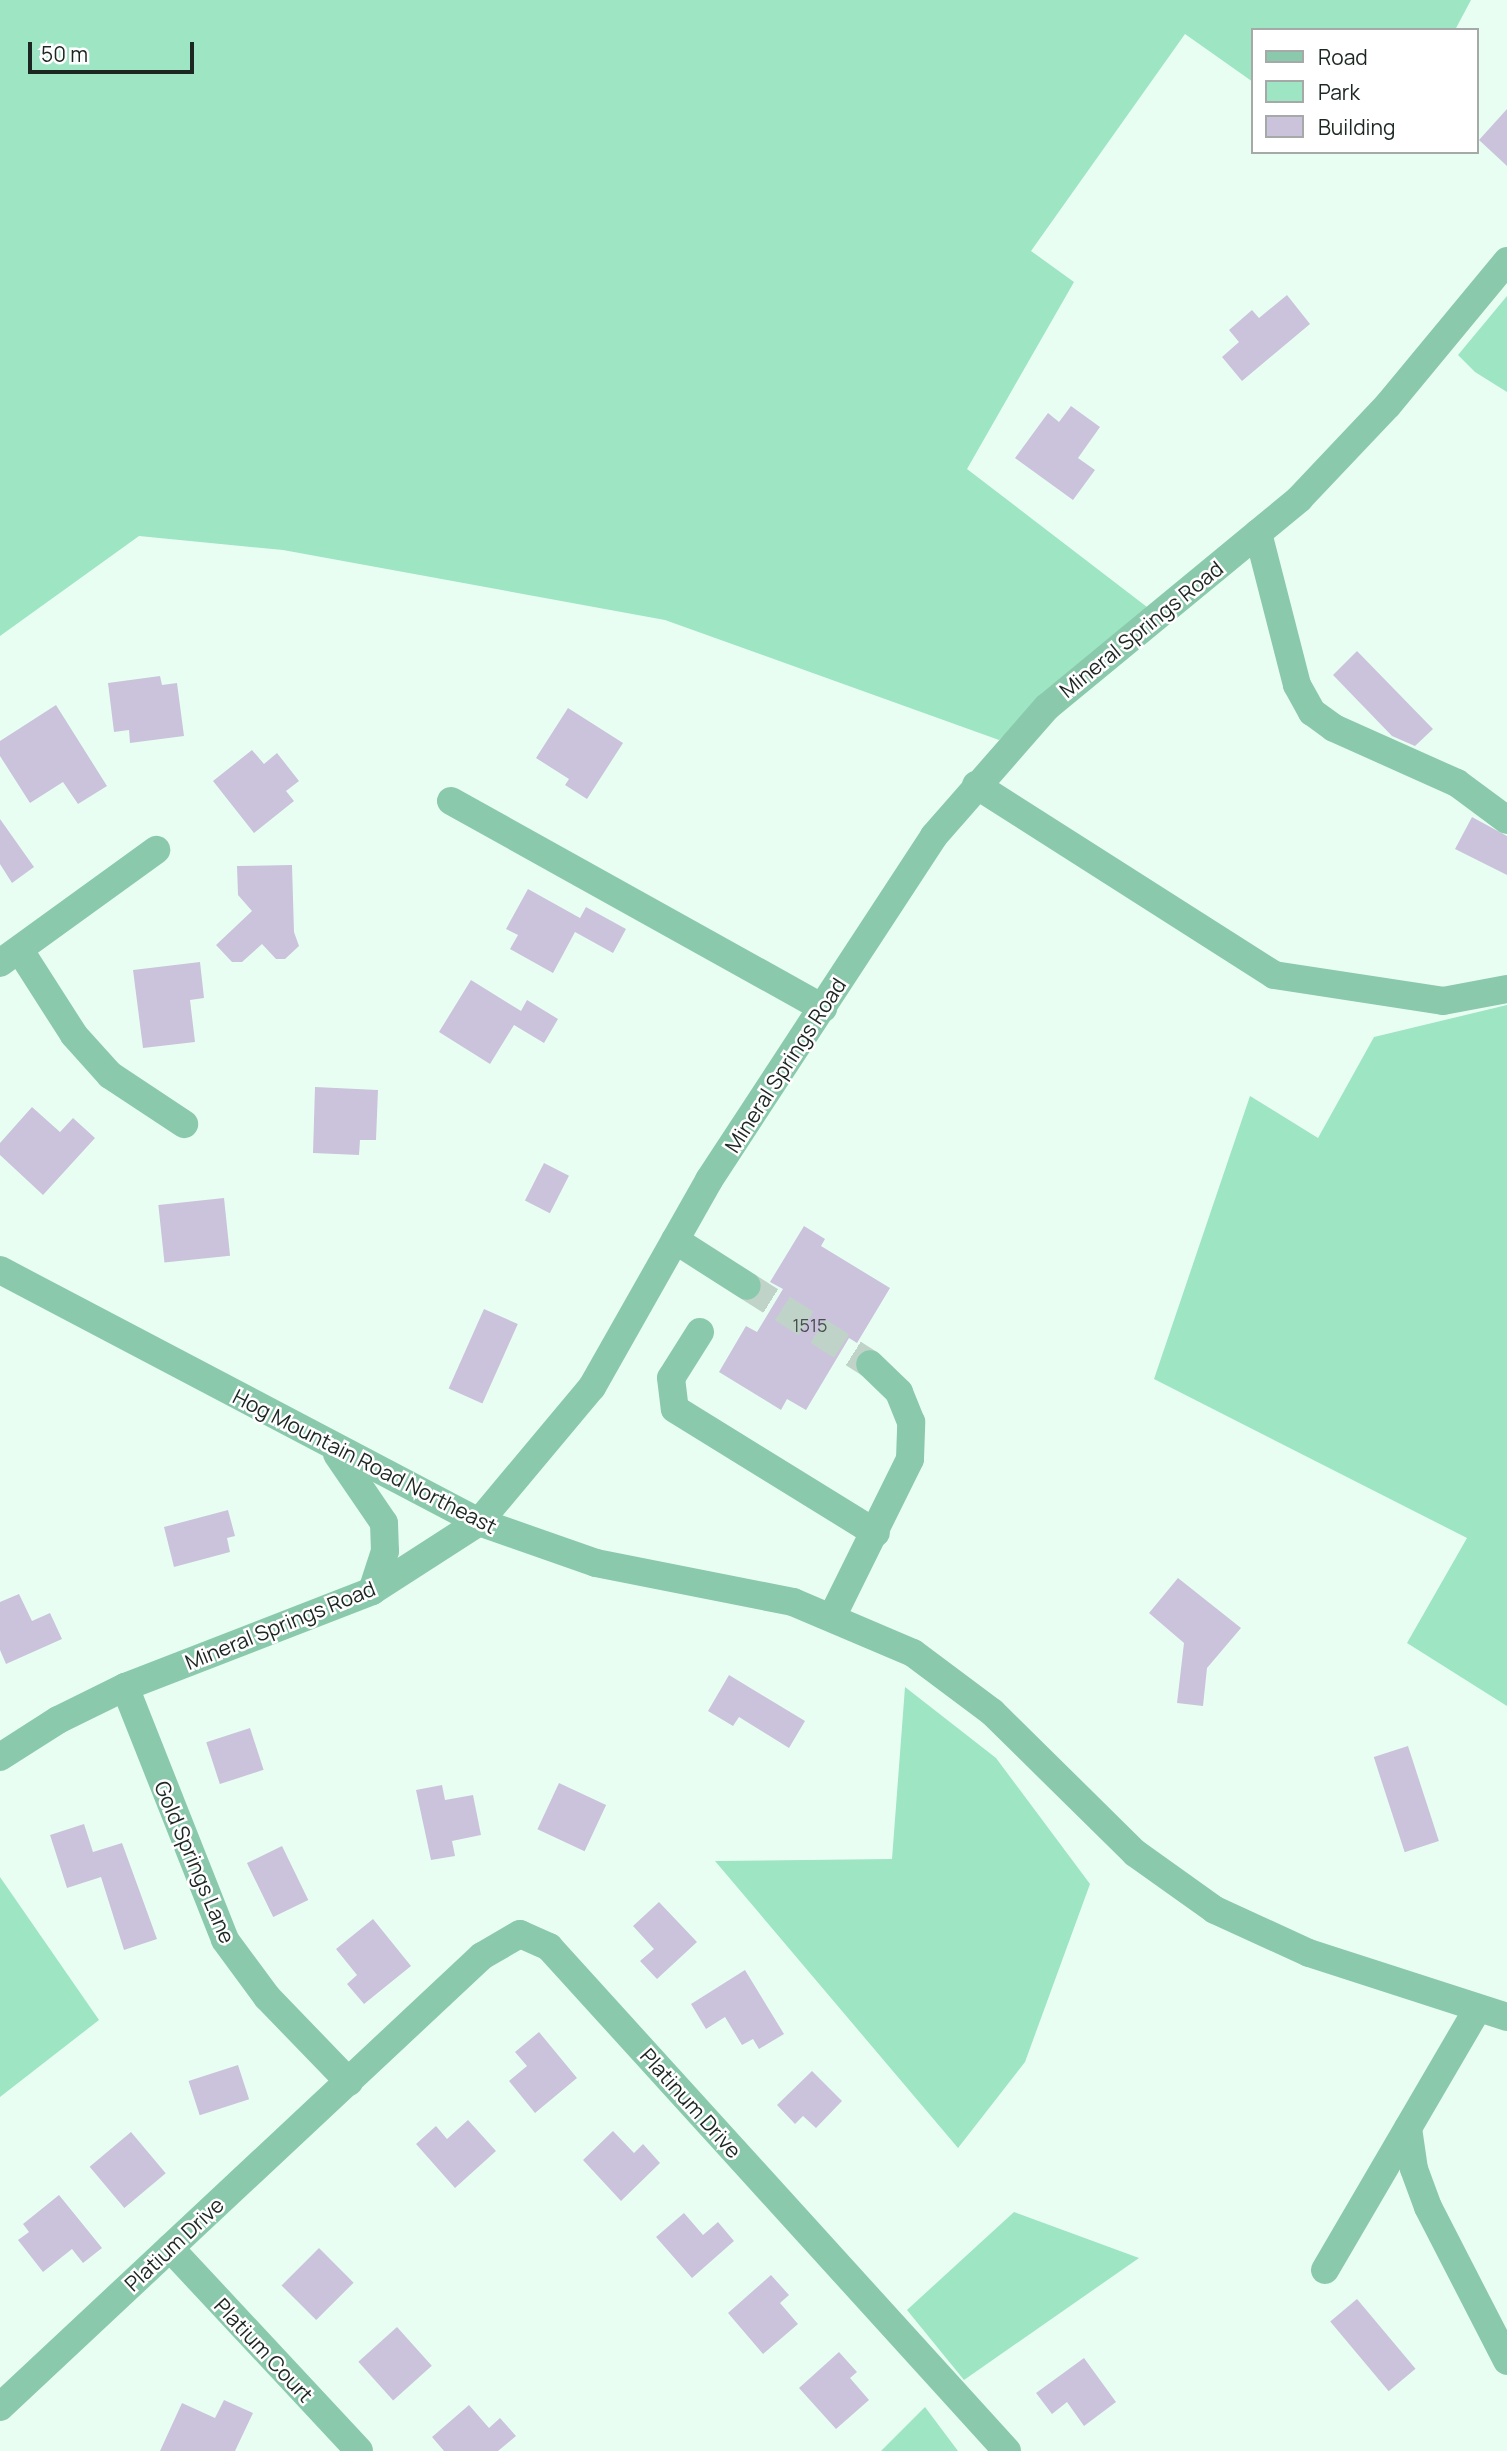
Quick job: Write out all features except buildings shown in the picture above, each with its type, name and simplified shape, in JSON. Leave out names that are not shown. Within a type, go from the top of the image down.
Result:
[{"type":"street","name":"Mineral Springs Road","points":[[0,1757],[58,1720],[125,1687],[372,1591],[479,1522],[592,1387],[675,1240],[934,836],[1046,707],[1299,499],[1388,405],[1507,261]]},
{"type":"street","points":[[1258,533],[1297,685],[1312,712],[1334,728],[1457,783],[1507,820]]},
{"type":"street","points":[[976,786],[1275,975],[1443,1001],[1507,989]]},
{"type":"street","points":[[451,801],[822,1008]]},
{"type":"street","points":[[156,850],[10,957],[110,1075],[184,1124]]},
{"type":"street","points":[[675,1240],[747,1286]]},
{"type":"street","name":"Hog Mountain Road Northeast","points":[[0,1270],[333,1449],[479,1522],[596,1563],[710,1582],[832,1616],[913,1653],[992,1712],[1135,1853],[1215,1910],[1309,1953],[1507,2017]]},
{"type":"street","points":[[700,1332],[671,1378],[675,1409],[876,1533]]},
{"type":"street","points":[[832,1616],[876,1533],[910,1459],[911,1422],[899,1392],[870,1364]]},
{"type":"street","points":[[333,1449],[384,1523],[385,1551],[372,1591]]},
{"type":"street","name":"Gold Springs Lane","points":[[125,1687],[225,1940],[267,1997],[349,2082]]},
{"type":"street","name":"Platinum Drive","points":[[349,2082],[499,1944],[520,1934],[549,1947],[1007,2451]]},
{"type":"street","points":[[1325,2270],[1478,2008]]},
{"type":"street","name":"Platium Drive","points":[[0,2407],[349,2082]]},
{"type":"street","points":[[1408,2128],[1414,2169],[1428,2207],[1507,2361]]},
{"type":"street","name":"Platium Court","points":[[170,2248],[359,2451]]},
{"type":"green space","points":[[0,0],[1471,0],[1456,28],[1252,28],[1252,81],[1185,34],[1031,251],[1074,282],[967,469],[1147,607],[999,740],[665,620],[283,550],[139,536],[0,636]]},
{"type":"green space","points":[[1507,296],[1507,392],[1475,372],[1458,355]]},
{"type":"green space","points":[[1507,1005],[1507,1706],[1407,1643],[1467,1538],[1154,1379],[1250,1096],[1318,1138],[1374,1037]]},
{"type":"green space","points":[[905,1687],[996,1758],[1090,1884],[1025,2062],[958,2148],[715,1861],[892,1859]]},
{"type":"green space","points":[[0,1877],[99,2020],[0,2097]]},
{"type":"green space","points":[[1014,2212],[1139,2258],[964,2380],[907,2310]]},
{"type":"green space","points":[[925,2407],[958,2451],[881,2451]]},
{"type":"tunnel","points":[[747,1286],[870,1364]]}]
